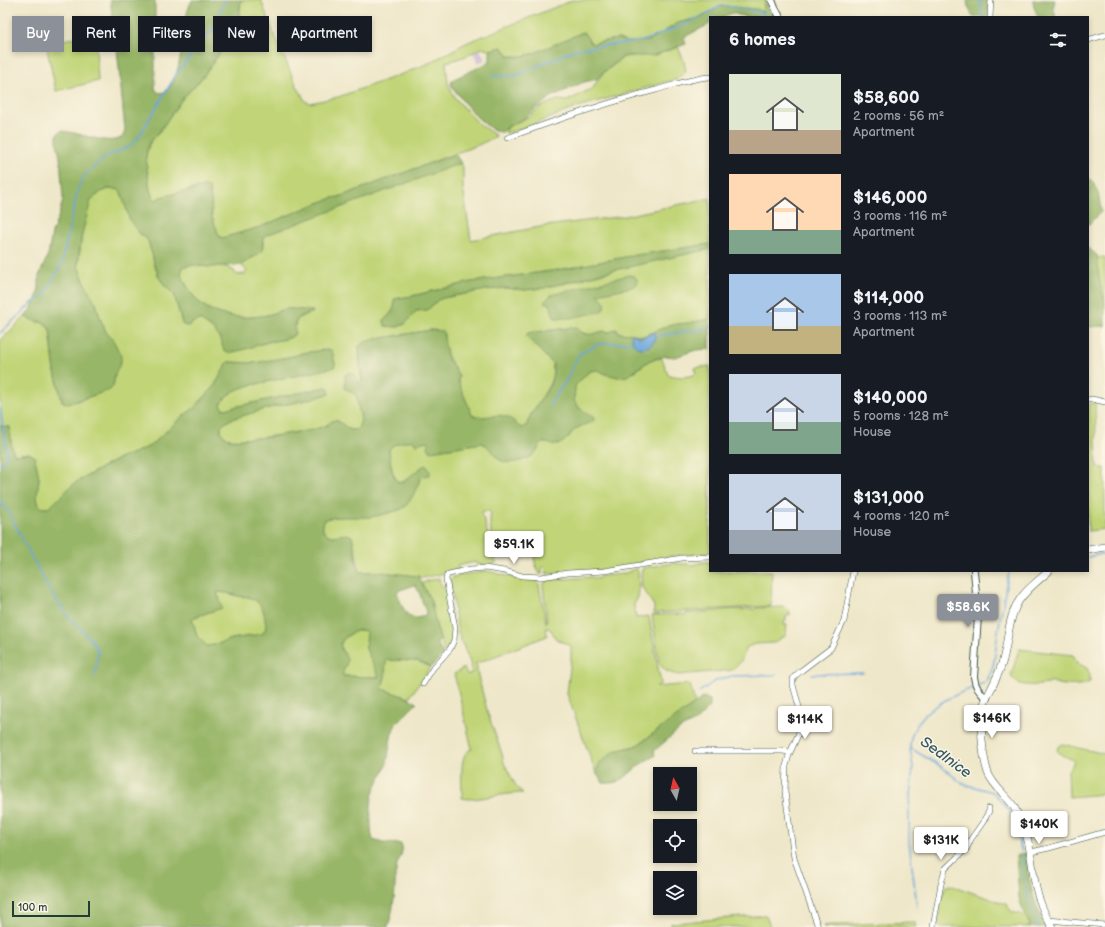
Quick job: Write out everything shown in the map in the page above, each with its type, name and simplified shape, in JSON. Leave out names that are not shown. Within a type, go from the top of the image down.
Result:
[{"type":"main road","points":[[1089,550],[1105,547]]},
{"type":"main road","points":[[1048,572],[1025,594],[1017,604],[1012,616],[1007,646],[1001,668],[982,709],[981,721],[987,768],[992,781],[1013,806],[1026,833],[1031,852],[1038,894],[1042,907],[1052,927]]},
{"type":"street","points":[[772,0],[779,16]]},
{"type":"street","points":[[990,16],[991,0]]},
{"type":"street","points":[[1089,40],[1105,35]]},
{"type":"street","points":[[507,138],[573,114],[638,95],[709,77]]},
{"type":"street","points":[[1089,400],[1105,402]]},
{"type":"street","points":[[423,684],[433,668],[450,650],[454,640],[455,628],[446,579],[450,574],[471,569],[485,568],[522,576],[541,577],[568,573],[604,571],[682,558],[709,557]]},
{"type":"street","points":[[818,927],[794,858],[785,792],[786,766],[801,723],[801,714],[793,685],[793,679],[802,670],[831,648],[844,621],[853,572]]},
{"type":"street","points":[[974,572],[978,616],[974,682],[980,693],[987,698]]},
{"type":"street","points":[[695,751],[790,752]]},
{"type":"street","points":[[933,927],[940,884],[945,869],[967,848],[971,839],[983,822],[989,808]]},
{"type":"street","points":[[1031,852],[1105,832]]},
{"type":"street","points":[[1048,920],[1105,925]]},
{"type":"shaded area","points":[[480,49],[485,60],[478,63],[473,52]]},
{"type":"green space","points":[[110,0],[155,0],[155,16],[138,16],[138,52],[155,52],[155,88],[157,92],[161,93],[165,92],[171,86],[177,70],[181,52],[205,52],[205,16],[186,16],[192,0],[241,0],[238,16],[213,16],[213,52],[221,52],[202,78],[182,99],[149,144],[146,156],[150,190],[154,201],[161,197],[202,187],[209,188],[212,217],[219,236],[222,238],[260,227],[313,205],[339,197],[455,154],[461,163],[266,235],[263,238],[262,251],[241,265],[209,267],[191,265],[183,267],[181,274],[187,286],[195,298],[210,310],[229,316],[238,317],[258,317],[285,309],[313,311],[312,313],[303,315],[298,319],[295,325],[295,334],[289,338],[231,352],[224,351],[221,341],[216,333],[210,326],[200,320],[188,326],[183,325],[174,294],[166,287],[158,276],[148,241],[139,233],[130,221],[121,192],[117,189],[108,189],[101,192],[91,200],[82,234],[78,266],[86,286],[96,303],[106,332],[113,340],[121,356],[121,361],[115,375],[113,386],[110,390],[68,404],[62,401],[55,372],[50,330],[43,322],[37,322],[25,317],[37,297],[39,276],[48,255],[52,233],[63,199],[57,134],[61,131],[100,139],[115,140],[121,138],[124,134],[125,130],[117,52],[130,52],[130,16],[113,16]]},
{"type":"green space","points":[[241,0],[261,0],[267,16],[239,16]]},
{"type":"green space","points":[[573,0],[765,0],[763,12],[756,9],[719,7],[702,17],[678,23],[647,41],[626,42],[619,39],[592,44],[583,32],[532,55],[508,56],[502,47],[490,50],[483,48],[466,56],[451,61],[446,61],[448,84],[455,98],[479,124],[496,136],[495,137],[478,145],[339,197],[313,205],[260,227],[223,238],[219,236],[212,217],[210,191],[205,187],[161,197],[154,201],[150,190],[148,177],[146,156],[149,144],[182,99],[202,78],[221,52],[269,52],[269,21],[277,41],[277,52],[282,52],[305,101],[310,103],[338,97],[405,73],[429,63],[466,43]]},
{"type":"green space","points":[[765,0],[767,0],[773,16],[742,16],[732,13],[725,16],[709,16],[709,24],[684,37],[686,44],[652,56],[623,57],[597,79],[584,82],[553,96],[523,119],[509,126],[502,132],[488,126],[481,120],[467,106],[451,85],[452,80],[490,62],[490,50],[502,47],[508,56],[518,57],[532,54],[583,32],[592,44],[619,39],[626,42],[647,41],[678,23],[702,17],[719,7],[725,6],[756,9],[763,12]]},
{"type":"green space","points":[[967,0],[988,0],[988,16],[972,16],[968,7]]},
{"type":"green space","points":[[1033,0],[1055,0],[1053,8],[1055,16],[1038,16]]},
{"type":"green space","points":[[72,38],[72,52],[96,52],[98,81],[56,91],[48,52],[64,52],[64,40]]},
{"type":"green space","points":[[678,47],[684,61],[686,71],[678,79],[581,106],[518,130],[507,133],[505,132],[509,126],[528,117],[540,107],[554,101],[567,101],[593,88],[602,74],[624,57],[656,55]]},
{"type":"green space","points":[[457,164],[461,164],[463,167],[463,188],[471,240],[545,226],[625,216],[709,198],[709,244],[636,255],[558,270],[471,282],[399,298],[395,303],[394,309],[384,320],[385,326],[398,327],[405,324],[416,311],[427,310],[438,300],[443,298],[486,290],[505,288],[525,290],[563,284],[614,270],[709,249],[709,319],[669,325],[643,336],[619,333],[617,329],[610,332],[603,331],[592,335],[583,333],[577,327],[528,333],[553,364],[553,372],[544,395],[526,426],[521,428],[501,416],[477,418],[472,415],[458,381],[459,376],[446,352],[444,334],[431,330],[376,339],[359,346],[362,381],[360,383],[351,372],[347,389],[356,395],[361,420],[358,429],[355,430],[348,429],[340,422],[332,421],[323,427],[308,431],[247,439],[230,439],[225,437],[222,433],[221,426],[231,419],[273,407],[329,394],[326,387],[225,409],[221,404],[232,392],[247,386],[332,368],[335,364],[330,350],[302,353],[294,356],[255,363],[228,362],[214,388],[193,409],[183,416],[150,446],[106,465],[75,483],[49,508],[43,508],[40,506],[37,499],[39,478],[34,456],[29,453],[15,455],[11,446],[10,427],[0,426],[0,341],[25,317],[37,322],[43,322],[50,330],[55,372],[62,401],[68,404],[113,386],[117,369],[113,340],[106,332],[96,303],[86,286],[78,266],[82,234],[91,200],[104,190],[117,189],[121,192],[127,210],[139,233],[148,241],[158,276],[166,287],[174,294],[183,325],[188,326],[200,320],[210,326],[221,341],[224,351],[246,349],[293,336],[297,320],[302,316],[312,313],[313,311],[285,309],[269,315],[258,317],[229,316],[210,310],[202,305],[195,298],[180,274],[182,267],[191,265],[209,267],[224,266],[233,270],[237,275],[245,274],[247,271],[241,265],[261,252],[266,235]]},
{"type":"green space","points":[[1089,178],[1092,181],[1099,197],[1101,212],[1089,224]]},
{"type":"green space","points":[[709,244],[709,249],[614,270],[544,288],[525,290],[505,288],[443,298],[438,300],[427,310],[416,311],[405,324],[398,327],[385,326],[384,320],[392,311],[394,299],[471,282],[558,270],[636,255]]},
{"type":"green space","points":[[1089,249],[1097,255],[1099,278],[1105,305],[1105,326],[1089,327]]},
{"type":"green space","points":[[1105,257],[1105,305],[1099,278],[1097,258]]},
{"type":"green space","points":[[629,275],[634,276],[637,279],[637,284],[632,287],[598,294],[605,303],[605,307],[600,312],[570,318],[555,318],[549,303],[544,302],[551,295]]},
{"type":"green space","points":[[709,319],[709,349],[696,350],[675,357],[667,356],[650,360],[628,376],[618,377],[605,374],[599,370],[590,371],[575,386],[574,401],[579,408],[594,417],[594,420],[574,430],[561,444],[555,445],[542,443],[535,453],[528,458],[513,462],[504,462],[495,456],[487,446],[482,443],[430,451],[428,447],[429,442],[425,441],[415,444],[413,440],[397,444],[389,449],[392,471],[398,482],[403,482],[426,465],[430,472],[430,475],[423,476],[420,479],[409,502],[397,511],[367,517],[328,518],[324,521],[323,531],[329,535],[347,534],[352,536],[360,572],[380,572],[418,576],[431,601],[441,640],[437,642],[443,655],[431,667],[417,661],[386,660],[382,689],[409,698],[417,703],[396,724],[391,738],[387,763],[376,785],[372,800],[371,829],[373,840],[383,843],[401,844],[402,846],[402,851],[396,870],[394,901],[388,927],[0,927],[0,426],[10,427],[11,446],[15,455],[29,453],[34,456],[39,478],[37,494],[38,503],[43,508],[49,508],[75,483],[118,459],[150,446],[183,416],[193,409],[213,388],[228,362],[255,363],[294,356],[302,353],[332,350],[335,364],[332,368],[247,386],[235,390],[223,400],[221,404],[222,408],[225,409],[326,387],[329,388],[329,394],[273,407],[231,419],[221,426],[221,432],[224,436],[231,440],[270,437],[312,430],[328,425],[332,421],[336,420],[349,429],[354,430],[358,429],[361,420],[356,395],[345,389],[345,375],[351,372],[360,383],[362,381],[359,346],[365,342],[376,339],[431,330],[443,331],[448,359],[459,376],[458,381],[472,415],[476,417],[505,416],[521,428],[526,426],[531,414],[550,385],[553,373],[553,364],[526,336],[528,333],[577,327],[585,334],[610,332],[616,329],[619,333],[643,336],[669,325]],"holes":[[[415,585],[419,592],[426,614],[415,618],[410,616],[404,609],[397,592]],[[217,592],[250,597],[259,603],[263,610],[266,628],[262,634],[232,639],[207,646],[197,636],[192,618],[222,608]],[[359,630],[367,631],[366,649],[379,677],[343,676],[347,660],[341,649],[341,642],[343,639]]]},
{"type":"green space","points":[[661,358],[668,375],[672,376],[689,376],[696,374],[695,368],[709,366],[709,553],[672,556],[613,569],[547,574],[546,567],[542,567],[542,574],[540,574],[535,564],[533,546],[538,541],[537,536],[535,535],[530,542],[495,548],[490,526],[491,513],[489,511],[483,511],[481,515],[483,517],[496,563],[494,565],[476,564],[475,562],[457,566],[459,570],[422,578],[418,576],[380,572],[360,572],[352,536],[331,536],[323,532],[323,524],[325,520],[329,518],[384,513],[399,510],[405,507],[420,479],[428,468],[426,465],[403,482],[398,482],[392,471],[389,449],[394,445],[413,440],[415,444],[429,442],[428,445],[430,451],[482,443],[487,446],[500,460],[513,462],[524,460],[532,456],[542,443],[546,442],[555,445],[569,437],[577,428],[584,424],[590,423],[594,417],[579,408],[574,401],[575,386],[590,371],[599,370],[605,374],[633,373],[650,360]]},
{"type":"green space","points":[[1095,402],[1097,468],[1105,468],[1105,529],[1089,531],[1089,404]]},
{"type":"green space","points":[[709,562],[709,572],[772,572],[771,606],[654,613],[654,606],[642,587],[641,574],[643,568],[674,563],[694,565]]},
{"type":"green space","points":[[635,569],[638,571],[639,590],[638,597],[634,605],[636,618],[649,617],[661,684],[656,687],[690,684],[695,704],[636,746],[614,751],[599,764],[596,773],[567,694],[571,646],[556,639],[551,630],[546,627],[547,636],[475,664],[477,666],[477,672],[488,714],[504,763],[516,786],[523,793],[476,799],[462,798],[464,756],[466,752],[472,749],[454,674],[464,668],[467,675],[472,673],[471,665],[458,633],[450,580],[456,576],[487,571],[524,580],[538,580],[546,623],[543,586],[547,580],[591,577],[597,579],[602,576],[623,574]]},
{"type":"green space","points":[[439,578],[440,583],[446,590],[454,629],[452,644],[444,653],[430,600],[421,584]]},
{"type":"green space","points":[[216,592],[249,597],[259,603],[263,610],[266,623],[266,628],[262,634],[232,639],[207,646],[197,636],[192,618],[198,616],[220,599]]},
{"type":"green space","points":[[784,607],[790,611],[790,615],[786,616],[786,620],[784,621],[784,625],[787,624],[786,635],[774,643],[755,644],[747,647],[740,663],[732,670],[679,675],[666,671],[659,662],[652,615],[685,615],[686,613],[721,610],[754,610],[756,608]]},
{"type":"green space","points":[[359,630],[367,631],[366,649],[379,677],[343,676],[342,672],[346,666],[345,654],[341,646],[342,643],[347,636]]},
{"type":"green space","points":[[1019,649],[1073,655],[1079,664],[1087,668],[1090,675],[1090,682],[1081,685],[1064,685],[1051,681],[1049,684],[1034,685],[1023,685],[1018,683],[1011,676]]},
{"type":"green space","points":[[386,660],[418,661],[431,667],[409,698],[382,689]]},
{"type":"green space","points":[[704,697],[710,700],[710,707],[697,720],[681,728],[654,751],[655,756],[650,758],[618,782],[603,783],[596,773],[599,764],[614,751],[636,746]]},
{"type":"green space","points":[[1062,744],[1105,754],[1105,794],[1069,797],[1068,770],[1073,761],[1059,752],[1057,748]]},
{"type":"green space","points":[[1026,853],[1032,891],[1038,909],[1047,927],[1029,927],[1028,920],[1025,917],[1019,898],[1016,856]]},
{"type":"green space","points":[[950,885],[1006,904],[1012,912],[1020,914],[1028,920],[1029,927],[938,927],[940,906],[945,887]]},
{"type":"green space","points":[[766,915],[770,927],[672,927],[671,923]]},
{"type":"green space","points":[[915,923],[916,927],[823,927],[832,925]]},
{"type":"water","points":[[654,332],[656,339],[653,343],[650,346],[642,348],[635,345],[631,336],[633,334],[641,338]]},
{"type":"waterway","points":[[0,333],[32,303],[45,295],[62,263],[78,188],[86,174],[106,156],[127,148],[137,140],[177,73],[214,27],[225,0]]},
{"type":"waterway","name":"Sedlnice","points":[[980,0],[982,16]]},
{"type":"waterway","points":[[490,76],[515,76],[576,49],[642,41],[684,25],[723,5],[762,13],[766,16]]},
{"type":"waterway","points":[[654,337],[709,328]]},
{"type":"waterway","points":[[549,406],[567,379],[579,354],[598,344],[632,342]]},
{"type":"waterway","points":[[0,404],[7,455],[3,462],[0,463]]},
{"type":"waterway","points":[[0,502],[8,511],[48,588],[68,616],[96,646],[98,654],[95,676]]},
{"type":"waterway","points":[[1089,557],[1105,553]]},
{"type":"waterway","name":"Sedlnice","points":[[979,685],[986,682],[992,670],[995,658],[998,628],[1010,572]]},
{"type":"waterway","points":[[812,674],[863,673]]},
{"type":"waterway","points":[[699,692],[715,681],[732,676],[776,675]]},
{"type":"waterway","name":"Sedlnice","points":[[975,687],[953,696],[932,708],[923,716],[916,726],[912,736],[910,748],[942,767],[963,784],[993,792],[1009,810],[1015,825],[1022,852],[1023,875],[1026,890],[1039,927]]},
{"type":"waterway","points":[[910,749],[913,767],[909,807],[909,842],[917,906]]}]
